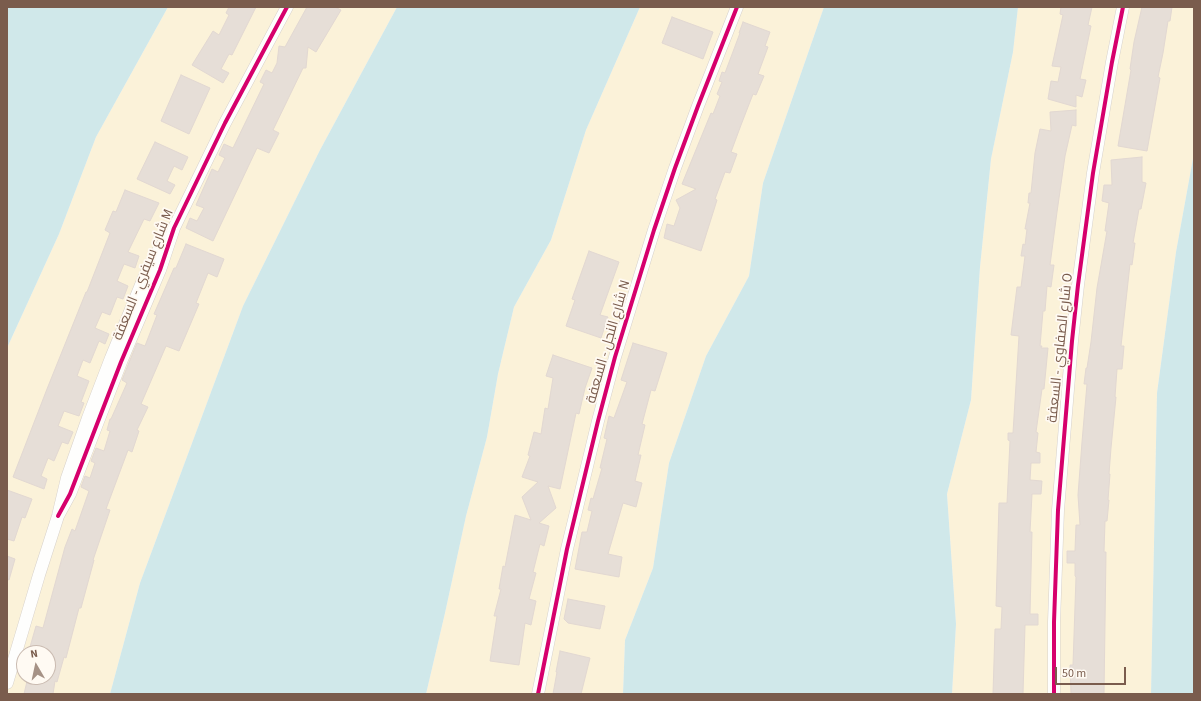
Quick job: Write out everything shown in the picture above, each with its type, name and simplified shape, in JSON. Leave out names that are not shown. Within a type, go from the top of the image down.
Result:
[{"type":"street","name":"شارع سيفري - السعفة M","points":[[7,682],[58,516],[67,478],[136,313],[149,267],[174,228],[225,123],[287,7]]},
{"type":"street","name":"شارع النجل - السعفة N","points":[[538,694],[568,542],[615,357],[649,244],[675,168],[737,7]]},
{"type":"street","name":"شارع الصفاوي - السعفة O","points":[[1054,694],[1054,622],[1058,510],[1072,341],[1092,180],[1108,83],[1123,7]]},
{"type":"sand","points":[[168,7],[397,7],[320,150],[243,306],[140,583],[110,694],[7,694],[7,348],[59,234],[96,137]]},
{"type":"sand","points":[[640,7],[824,7],[763,183],[749,276],[706,356],[669,463],[653,568],[625,640],[623,694],[426,694],[466,516],[487,437],[498,374],[514,307],[551,240],[586,130]]},
{"type":"sand","points":[[1018,7],[1194,7],[1194,153],[1176,252],[1157,393],[1151,694],[952,694],[956,624],[947,494],[971,400],[980,267],[991,159],[1013,52]]},
{"type":"water","points":[[7,7],[168,7],[96,137],[59,234],[7,348]]},
{"type":"water","points":[[397,7],[640,7],[586,130],[551,240],[514,307],[498,374],[487,437],[466,516],[426,694],[110,694],[140,583],[243,306],[320,150]]},
{"type":"water","points":[[824,7],[1018,7],[1013,52],[991,159],[980,267],[971,400],[947,494],[956,624],[952,694],[623,694],[625,640],[653,568],[669,463],[706,356],[749,276],[763,183]]},
{"type":"water","points":[[1194,153],[1194,694],[1151,694],[1157,393],[1176,252]]},
{"type":"building","points":[[229,7],[256,7],[232,55],[229,54],[221,69],[229,73],[223,83],[192,65],[213,31],[219,35],[229,15],[226,13]]},
{"type":"building","points":[[307,7],[335,7],[341,10],[316,52],[308,47],[306,68],[303,68],[273,130],[279,133],[269,153],[257,148],[213,241],[186,228],[190,218],[197,221],[204,208],[196,205],[212,169],[218,172],[225,158],[219,155],[224,144],[233,148],[264,84],[260,82],[266,70],[272,73],[277,63],[279,46],[285,47]]},
{"type":"building","points":[[1061,7],[1092,7],[1088,25],[1091,26],[1080,79],[1086,80],[1082,97],[1076,95],[1076,107],[1048,99],[1051,81],[1058,82],[1061,67],[1052,66],[1063,15],[1060,14]]},
{"type":"building","points":[[1142,7],[1172,7],[1158,77],[1160,78],[1147,151],[1118,146],[1131,70],[1134,42]]},
{"type":"building","points":[[672,17],[713,32],[703,59],[662,43]]},
{"type":"building","points":[[743,22],[770,32],[765,46],[768,47],[758,74],[764,76],[756,95],[753,94],[731,152],[737,154],[730,173],[725,172],[715,199],[717,200],[701,251],[664,238],[667,224],[674,226],[680,208],[676,200],[696,189],[682,184],[711,113],[713,114],[720,96],[717,94],[722,82],[719,81],[722,72],[725,73]]},
{"type":"building","points":[[181,75],[210,88],[189,134],[161,121]]},
{"type":"building","points":[[1076,110],[1076,126],[1072,125],[1065,156],[1057,212],[1050,265],[1054,265],[1051,287],[1047,286],[1045,311],[1043,311],[1040,346],[1042,346],[1041,348],[1048,348],[1044,389],[1042,389],[1036,432],[1038,433],[1036,452],[1040,453],[1040,463],[1031,463],[1030,480],[1042,481],[1041,494],[1032,494],[1030,532],[1032,532],[1030,614],[1038,614],[1038,625],[1025,625],[1023,694],[993,694],[995,629],[1001,629],[1002,607],[996,606],[999,503],[1007,503],[1010,441],[1008,440],[1008,433],[1013,433],[1019,336],[1011,335],[1017,287],[1021,287],[1025,256],[1021,256],[1023,244],[1025,245],[1027,229],[1025,229],[1030,203],[1028,203],[1029,193],[1031,193],[1035,153],[1040,129],[1051,131],[1050,112]]},
{"type":"building","points":[[155,142],[188,157],[182,170],[174,166],[167,181],[175,185],[170,194],[137,179]]},
{"type":"building","points":[[1142,157],[1142,182],[1146,183],[1141,209],[1139,209],[1133,243],[1135,243],[1132,265],[1130,264],[1121,346],[1124,346],[1122,369],[1117,369],[1109,474],[1109,500],[1107,521],[1105,521],[1104,694],[1071,694],[1070,665],[1073,665],[1076,577],[1075,563],[1067,563],[1067,551],[1075,551],[1076,525],[1080,525],[1078,495],[1087,384],[1084,384],[1091,342],[1097,288],[1107,231],[1105,231],[1109,203],[1102,201],[1104,185],[1112,185],[1111,160]]},
{"type":"building","points":[[125,190],[159,203],[150,221],[144,219],[128,252],[139,256],[135,268],[124,264],[117,281],[128,286],[123,299],[117,297],[110,315],[102,312],[95,328],[109,334],[105,344],[99,341],[90,363],[83,360],[77,376],[89,381],[81,402],[84,403],[79,416],[64,411],[58,426],[73,432],[68,444],[62,442],[54,461],[48,458],[41,476],[47,479],[44,489],[13,477],[110,233],[105,230],[113,211],[116,212]]},
{"type":"building","points":[[186,244],[224,259],[217,277],[208,273],[196,303],[199,304],[179,351],[166,346],[141,404],[148,407],[137,430],[139,431],[132,452],[128,450],[106,509],[110,510],[93,560],[66,658],[64,657],[57,682],[56,645],[31,645],[36,626],[43,628],[65,547],[72,529],[75,531],[89,491],[81,487],[85,476],[90,478],[95,463],[91,461],[96,448],[104,451],[110,431],[107,430],[110,419],[127,383],[122,380],[137,343],[145,346],[157,315],[154,314],[174,268],[176,268]]},
{"type":"building","points":[[589,251],[619,262],[600,315],[608,317],[601,338],[566,326],[575,300],[572,299]]},
{"type":"building","points":[[633,343],[667,353],[655,391],[651,390],[642,424],[645,425],[638,455],[641,455],[635,481],[642,483],[636,507],[623,503],[608,554],[622,557],[619,577],[575,569],[582,532],[587,532],[592,511],[588,510],[591,498],[593,499],[602,468],[600,468],[607,439],[604,438],[609,416],[614,418],[627,382],[621,380]]},
{"type":"building","points":[[553,355],[592,368],[585,388],[579,414],[576,413],[560,489],[548,486],[556,508],[539,523],[549,526],[544,546],[540,544],[533,572],[536,573],[529,599],[536,601],[531,625],[525,623],[519,665],[490,661],[497,616],[494,616],[501,589],[499,589],[503,566],[505,567],[515,515],[531,520],[522,497],[538,482],[522,477],[530,456],[528,455],[534,432],[541,434],[545,408],[548,409],[553,378],[546,376]]},
{"type":"building","points":[[7,490],[32,499],[25,518],[22,517],[14,541],[7,539]]},
{"type":"building","points":[[7,556],[15,559],[9,580],[7,579]]},
{"type":"building","points":[[568,599],[605,606],[600,629],[568,623],[564,619]]},
{"type":"building","points":[[560,651],[590,658],[581,694],[553,694]]},
{"type":"building","points":[[26,685],[54,685],[53,694],[24,694]]},
{"type":"cycle path","points":[[58,516],[70,494],[121,362],[160,270],[174,228],[225,123],[287,7]]},
{"type":"cycle path","points":[[538,694],[567,549],[615,357],[654,230],[675,168],[737,7]]},
{"type":"cycle path","points":[[1054,694],[1054,622],[1058,510],[1072,341],[1093,173],[1123,7]]}]
